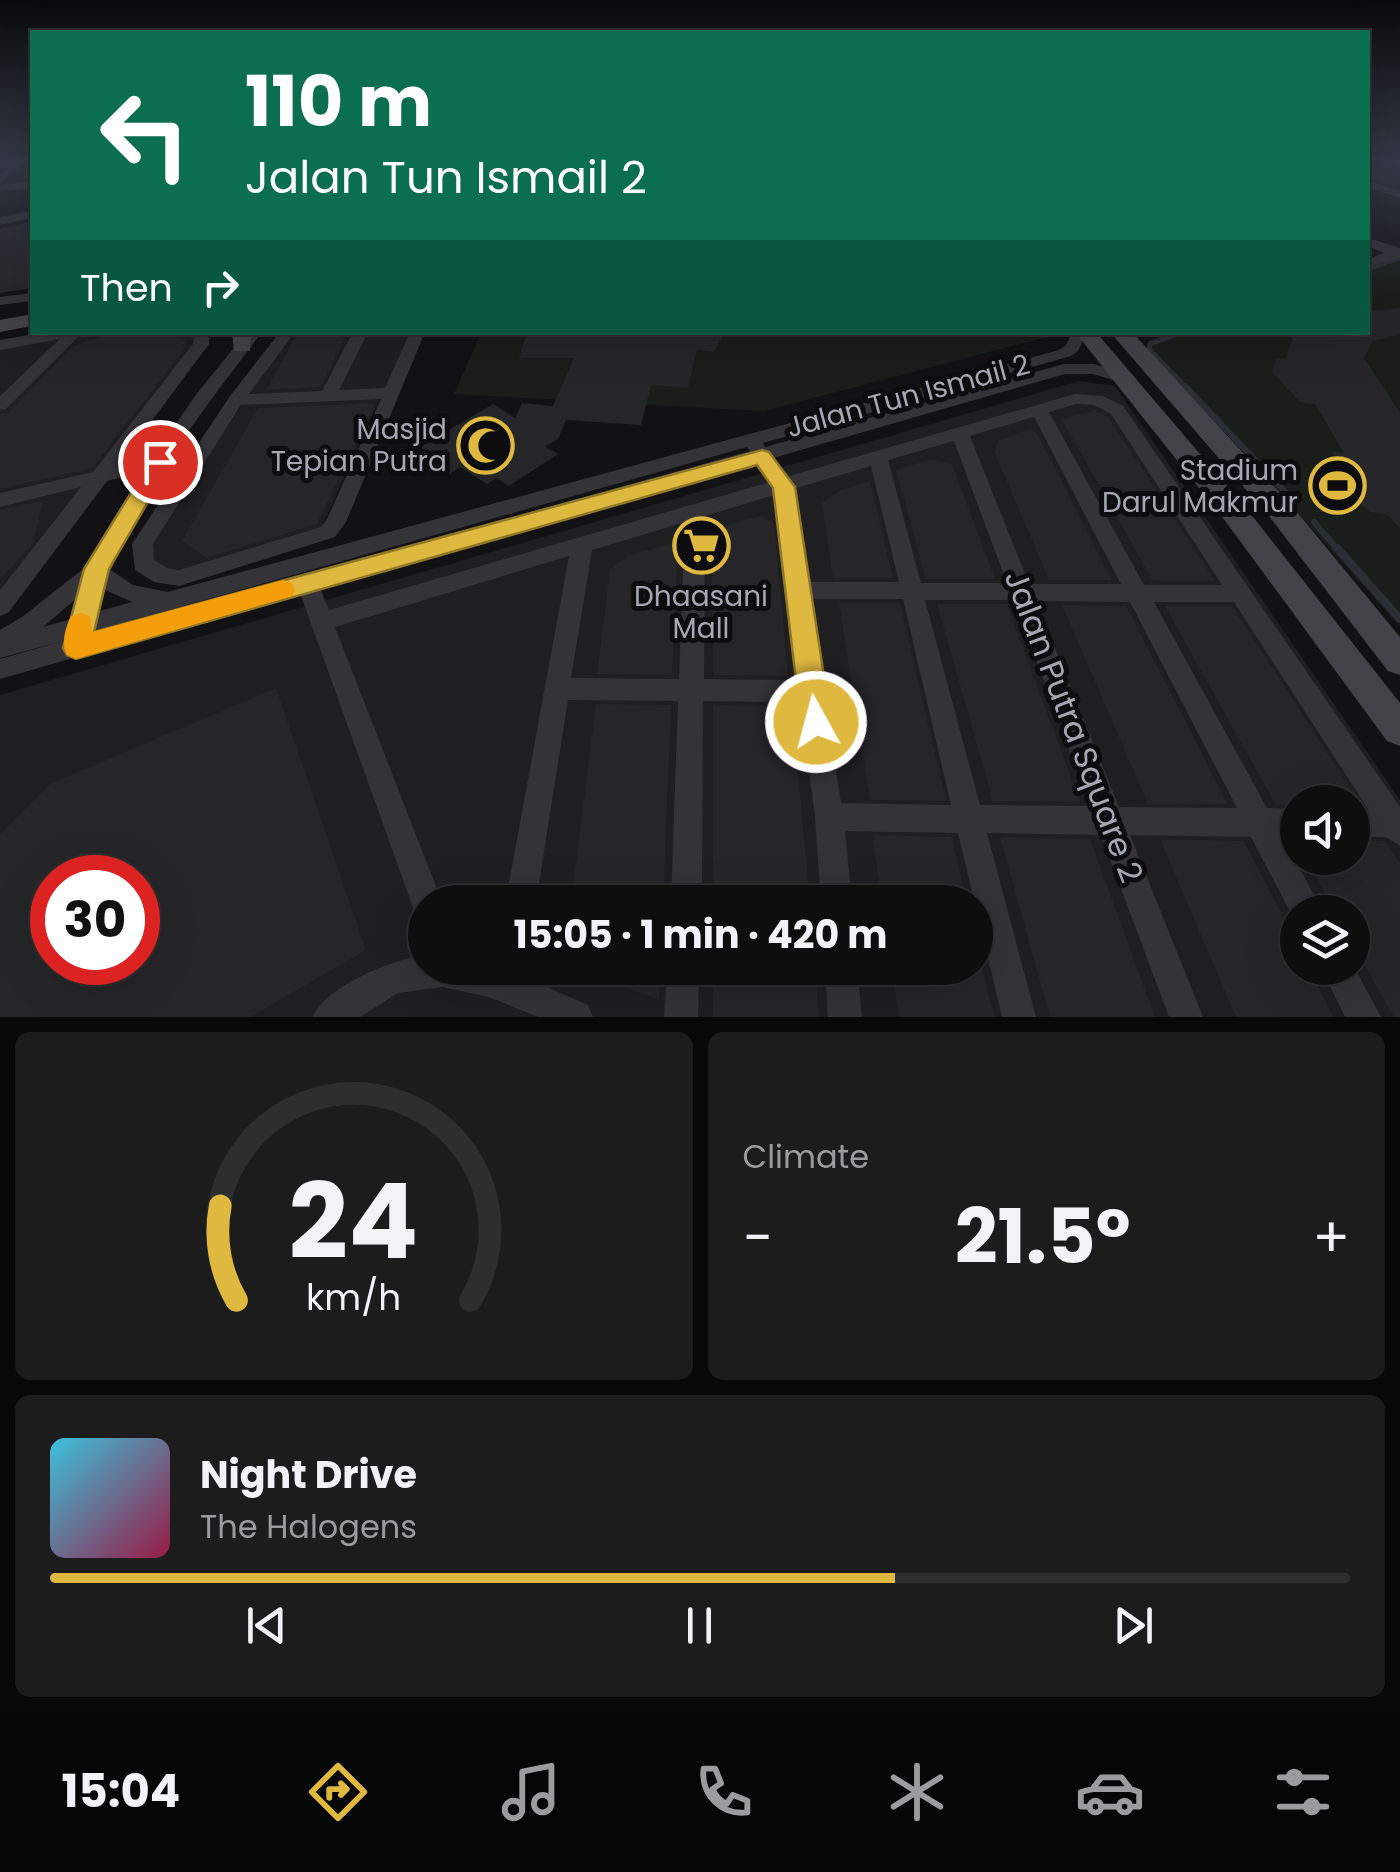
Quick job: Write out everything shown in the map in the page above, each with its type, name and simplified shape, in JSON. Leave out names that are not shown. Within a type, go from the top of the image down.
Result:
[{"type":"street","points":[[0,220],[30,215]]},
{"type":"street","points":[[1370,243],[1398,253]]},
{"type":"street","points":[[1370,262],[1398,253]]},
{"type":"street","points":[[0,301],[30,298]]},
{"type":"street","points":[[0,326],[30,320]]},
{"type":"street","points":[[0,345],[58,335]]},
{"type":"street","points":[[0,405],[73,335]]},
{"type":"street","points":[[0,607],[201,344],[202,335]]},
{"type":"street","points":[[286,335],[236,400],[142,544],[143,564],[162,576],[179,578],[303,563],[336,522],[417,335]]},
{"type":"street","points":[[328,395],[359,335]]},
{"type":"street","points":[[1080,335],[1064,361],[1123,378]]},
{"type":"street","points":[[1085,335],[1236,515],[1400,730]]},
{"type":"street","points":[[1123,335],[1282,513],[1400,661]]},
{"type":"street","points":[[77,644],[97,569],[160,462],[246,337]]},
{"type":"street","name":"Jalan Tun Ismail 2","points":[[0,670],[77,644],[175,599],[756,448],[1064,361]]},
{"type":"street","points":[[236,400],[392,393]]},
{"type":"street","points":[[320,622],[1087,398],[1117,410],[1397,827]]},
{"type":"street","points":[[1040,412],[1298,895]]},
{"type":"street","name":"Jalan Putra Square 2","points":[[961,435],[1186,1017]]},
{"type":"street","points":[[756,448],[784,487],[835,885]]},
{"type":"street","points":[[878,460],[1019,1017]]},
{"type":"street","points":[[0,500],[160,462]]},
{"type":"street","points":[[687,885],[695,514]]},
{"type":"street","points":[[524,882],[582,545]]},
{"type":"street","points":[[303,563],[320,622],[420,885]]},
{"type":"street","name":"Jalan Tun Ismail 2","points":[[0,644],[104,640],[303,563]]},
{"type":"street","points":[[97,569],[108,583],[133,596],[175,599]]},
{"type":"street","points":[[0,644],[97,569]]},
{"type":"street","points":[[800,590],[1240,594]]},
{"type":"street","points":[[560,689],[812,691]]},
{"type":"street","points":[[829,818],[1280,823]]},
{"type":"street","points":[[1370,824],[1397,827]]},
{"type":"street","points":[[330,1017],[394,978],[408,975]]},
{"type":"street","points":[[506,985],[576,1017]]},
{"type":"street","points":[[682,1017],[683,985]]},
{"type":"street","points":[[842,985],[844,1017]]},
{"type":"street","points":[[1346,985],[1364,1017]]},
{"type":"shaded area","name":"Stadium Darul Makmur","points":[[1400,261],[1400,627],[1148,346],[1148,340],[1165,335],[1370,335],[1370,270]]},
{"type":"shaded area","points":[[51,335],[204,335],[0,607],[0,343]]},
{"type":"shaded area","points":[[290,335],[409,335],[319,533],[168,573],[149,550],[151,538]]},
{"type":"shaded area","points":[[480,335],[1055,335],[764,411],[454,394]]},
{"type":"shaded area","points":[[1079,381],[1115,386],[1400,800],[1400,1017],[0,1017],[0,695]]},
{"type":"building","points":[[30,222],[30,288],[0,293],[0,228]]},
{"type":"building","points":[[1400,308],[1400,334],[1373,341],[1364,358],[1400,413],[1400,528],[1386,514],[1370,512],[1337,482],[1330,463],[1335,459],[1332,451],[1344,453],[1315,404],[1300,402],[1272,372],[1276,358],[1285,359],[1294,335],[1370,335],[1370,311]]},
{"type":"building","points":[[112,335],[169,335],[184,340],[186,347],[91,469],[0,489],[0,414],[9,412],[73,347]]},
{"type":"building","points":[[296,335],[346,335],[320,387],[266,390]]},
{"type":"building","points":[[526,335],[723,335],[714,352],[697,350],[688,388],[651,385],[641,425],[566,420],[558,439],[545,447],[558,454],[509,486],[496,478],[487,484],[460,467],[447,475],[417,457],[427,451],[420,447],[493,404],[515,418],[522,403],[553,406],[574,358],[519,358]]},
{"type":"building","points":[[375,403],[317,524],[207,558],[182,541],[258,408]]},
{"type":"building","points":[[1094,410],[1108,417],[1215,581],[1153,581],[1062,420]]},
{"type":"building","points":[[1034,428],[1112,580],[1049,580],[994,451],[999,440]]},
{"type":"building","points":[[931,459],[952,464],[995,579],[926,579],[896,470]]},
{"type":"building","points":[[870,481],[893,578],[833,578],[822,503],[841,490]]},
{"type":"building","points":[[44,500],[33,543],[0,580],[0,510]]},
{"type":"building","points":[[762,516],[774,523],[788,676],[713,675],[711,529]]},
{"type":"building","points":[[678,541],[672,675],[597,674],[610,569],[628,556]]},
{"type":"building","points":[[839,603],[900,603],[946,801],[870,800]]},
{"type":"building","points":[[937,604],[1007,604],[1080,802],[993,801]]},
{"type":"building","points":[[1062,605],[1126,606],[1228,804],[1148,804]]},
{"type":"building","points":[[1165,606],[1232,606],[1348,785],[1280,785],[1280,805],[1276,805]]},
{"type":"building","points":[[276,688],[366,950],[250,1017],[0,1017],[0,834],[50,784]]},
{"type":"building","points":[[596,704],[671,705],[664,885],[573,885]]},
{"type":"building","points":[[713,705],[792,706],[808,885],[713,885]]},
{"type":"building","points":[[872,835],[951,837],[963,885],[879,885]]},
{"type":"building","points":[[1000,837],[1090,839],[1155,1017],[1050,1017]]},
{"type":"building","points":[[1160,839],[1244,841],[1280,911],[1280,985],[1317,985],[1334,1017],[1236,1017]]},
{"type":"building","points":[[1370,841],[1385,841],[1400,863],[1400,1017],[1394,1017],[1370,975],[1370,895],[1326,895],[1315,875],[1370,875]]},
{"type":"building","points":[[619,985],[659,985],[659,1000]]},
{"type":"building","points":[[713,985],[816,985],[819,1017],[713,1017]]},
{"type":"building","points":[[894,985],[986,985],[994,1017],[899,1017]]},
{"type":"waterway","points":[[1389,262],[1400,258]]},
{"type":"waterway","points":[[1370,268],[1396,259]]},
{"type":"waterway","points":[[1175,335],[1150,344],[1149,349],[1187,389]]},
{"type":"waterway","points":[[1185,386],[1295,502]]},
{"type":"waterway","points":[[1314,522],[1339,551]]},
{"type":"waterway","points":[[1337,548],[1400,619]]},
{"type":"slow traffic","points":[[81,624],[76,648],[283,590]]},
{"type":"place","name":"Masjid Tepian Putra","points":[[486,445]]},
{"type":"place","name":"Stadium Darul Makmur","points":[[1337,486]]},
{"type":"place","name":"Dhaasani Mall","points":[[701,545]]},
{"type":"route","points":[[160,462],[97,569],[76,648],[762,457],[784,487],[816,722]]}]
